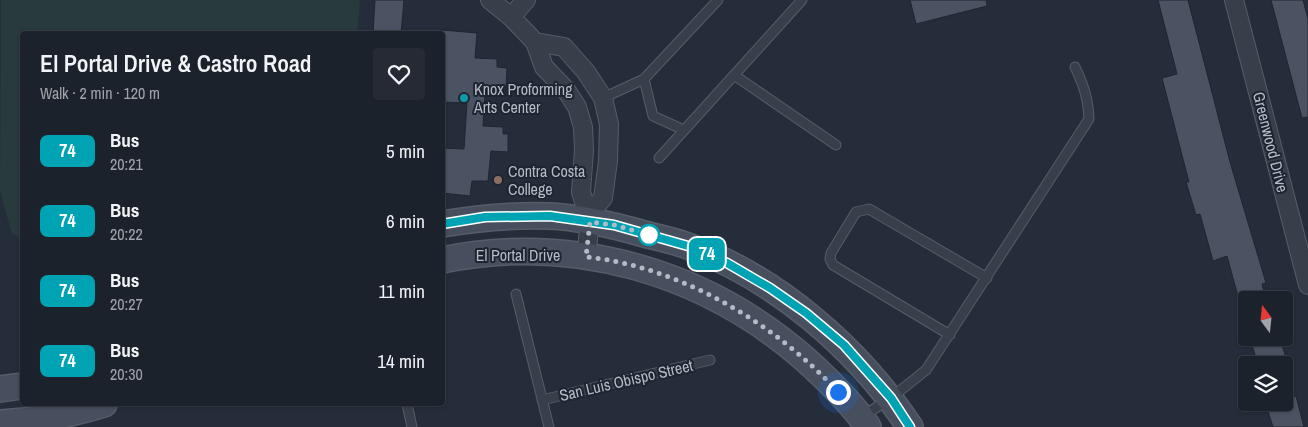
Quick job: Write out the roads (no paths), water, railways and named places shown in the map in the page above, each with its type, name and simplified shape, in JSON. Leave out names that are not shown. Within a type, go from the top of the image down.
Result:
[{"type":"main road","points":[[445,224],[485,217],[590,217],[688,246],[727,263],[763,284],[806,313],[844,345],[891,398],[910,427]]},
{"type":"main road","name":"El Portal Drive","points":[[445,260],[499,252],[551,253],[608,259],[637,266],[692,286],[756,320],[787,344],[822,375],[865,422]]},
{"type":"main road","points":[[0,389],[20,386]]},
{"type":"main road","points":[[0,423],[16,422],[96,406]]},
{"type":"street","points":[[490,0],[535,42],[544,67],[566,90],[577,107],[583,127],[584,150],[581,192],[590,217],[586,257]]},
{"type":"street","points":[[510,18],[526,0]]},
{"type":"street","name":"Greenwood Drive","points":[[1234,0],[1308,285]]},
{"type":"street","points":[[535,42],[564,47],[586,72],[604,98],[609,124],[608,161],[603,198],[590,217]]},
{"type":"lane","points":[[604,98],[644,79],[718,0]]},
{"type":"lane","points":[[659,158],[802,0]]},
{"type":"lane","points":[[865,422],[926,370],[1088,119],[1088,103],[1084,87],[1075,67]]},
{"type":"lane","points":[[734,75],[836,145]]},
{"type":"lane","points":[[644,79],[653,116],[684,130]]},
{"type":"lane","points":[[950,334],[833,265],[830,259],[831,253],[856,212],[869,209],[987,278]]},
{"type":"lane","points":[[516,294],[549,427]]},
{"type":"lane","name":"San Luis Obispo Street","points":[[542,400],[710,360]]},
{"type":"lane","points":[[407,406],[412,427]]},
{"type":"place","name":"Knox Proforming Arts Center","points":[[464,98]]},
{"type":"place","name":"Contra Costa College","points":[[498,180]]}]
